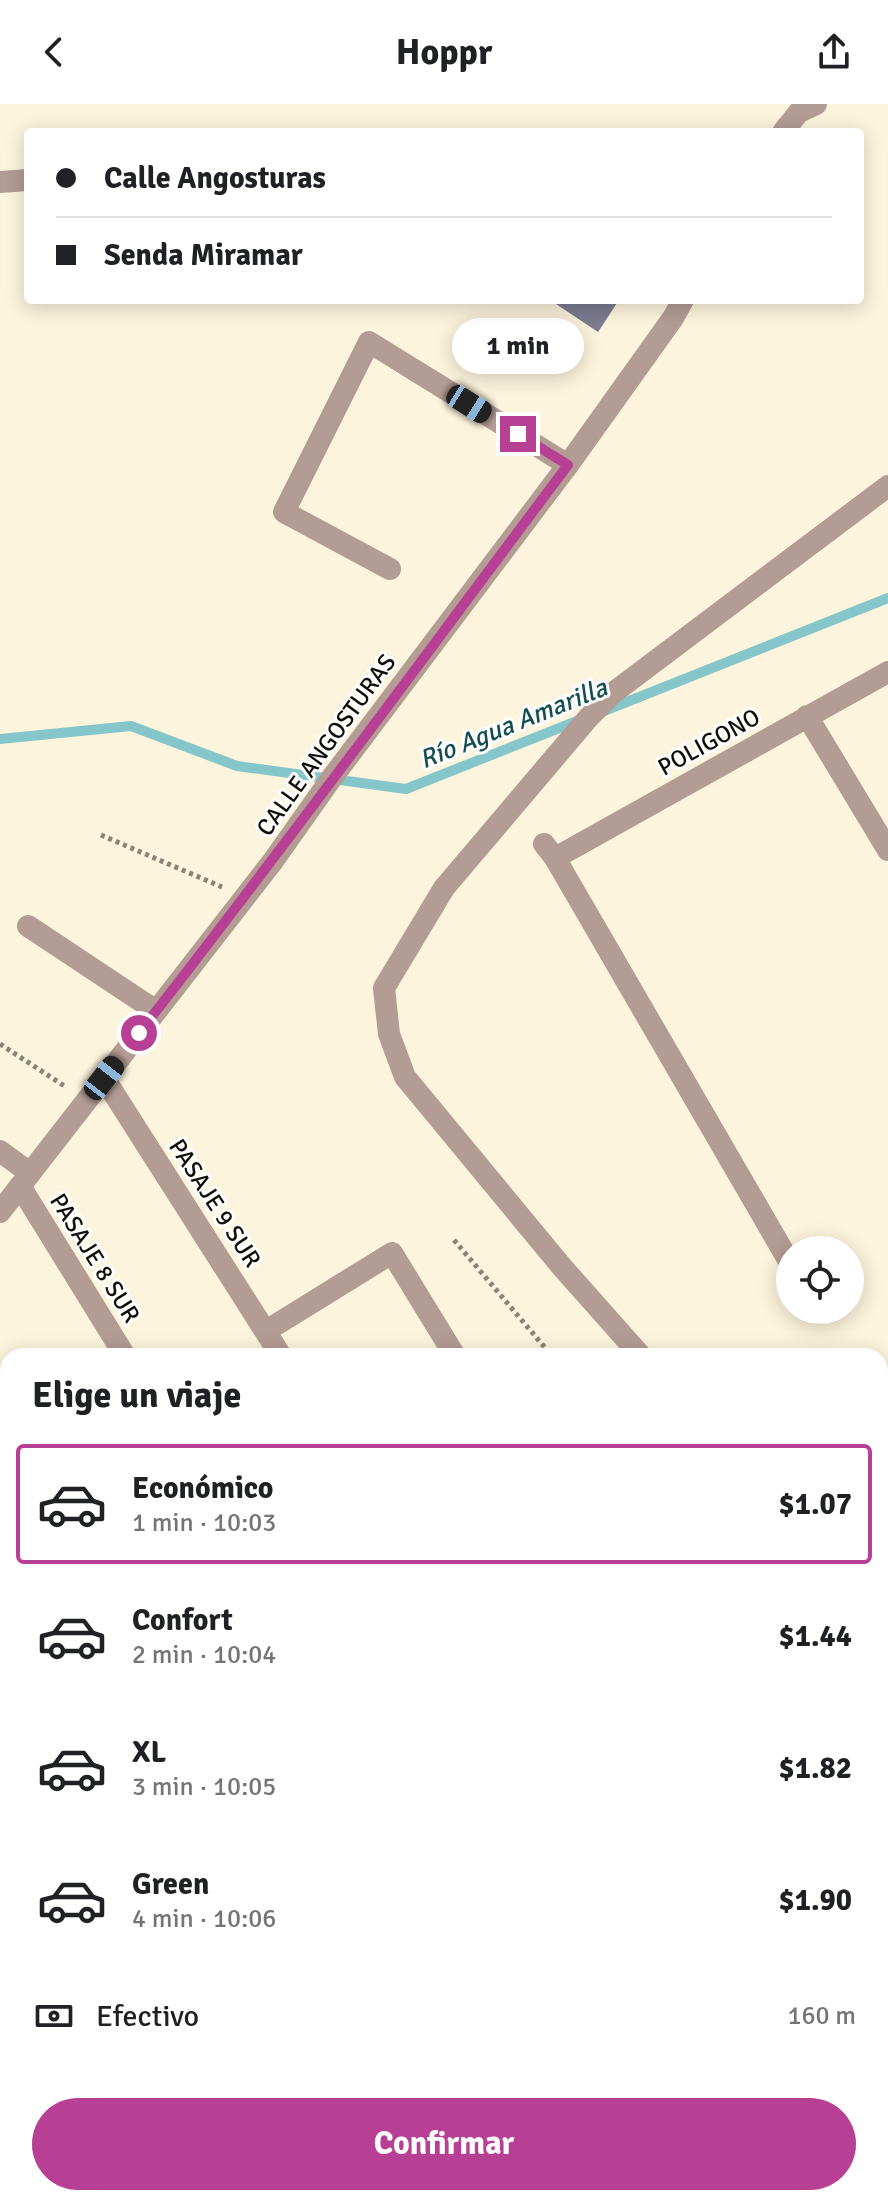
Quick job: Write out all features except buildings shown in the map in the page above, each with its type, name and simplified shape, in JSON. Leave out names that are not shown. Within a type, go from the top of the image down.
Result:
[{"type":"street","points":[[786,128],[799,112],[816,104]]},
{"type":"street","points":[[0,182],[24,180]]},
{"type":"street","name":"CALLE ANGOSTURAS","points":[[0,1212],[245,897],[568,465],[681,304]]},
{"type":"street","points":[[390,569],[284,512],[369,342],[568,465]]},
{"type":"street","points":[[634,1348],[562,1267],[405,1077],[389,1034],[384,988],[444,888],[589,717],[613,693],[888,486]]},
{"type":"street","name":"POLIGONO","points":[[776,1239],[550,851],[888,672]]},
{"type":"street","points":[[807,716],[888,850]]},
{"type":"street","points":[[28,926],[156,1011]]},
{"type":"street","name":"PASAJE 9 SUR","points":[[104,1078],[276,1348]]},
{"type":"street","points":[[0,1151],[25,1180]]},
{"type":"street","name":"PASAJE 8 SUR","points":[[25,1180],[120,1348]]},
{"type":"street","points":[[266,1331],[392,1253],[450,1348]]},
{"type":"path","points":[[101,835],[245,897]]},
{"type":"path","points":[[0,1044],[87,1101]]},
{"type":"path","points":[[454,1240],[545,1348]]},
{"type":"waterway","name":"Río Agua Amarilla","points":[[604,711],[888,598]]},
{"type":"waterway","name":"Río Agua Amarilla","points":[[0,739],[131,726],[237,766],[406,789],[577,721]]},
{"type":"route","points":[[139,1033],[273,861],[331,779],[568,465],[518,434]]}]
